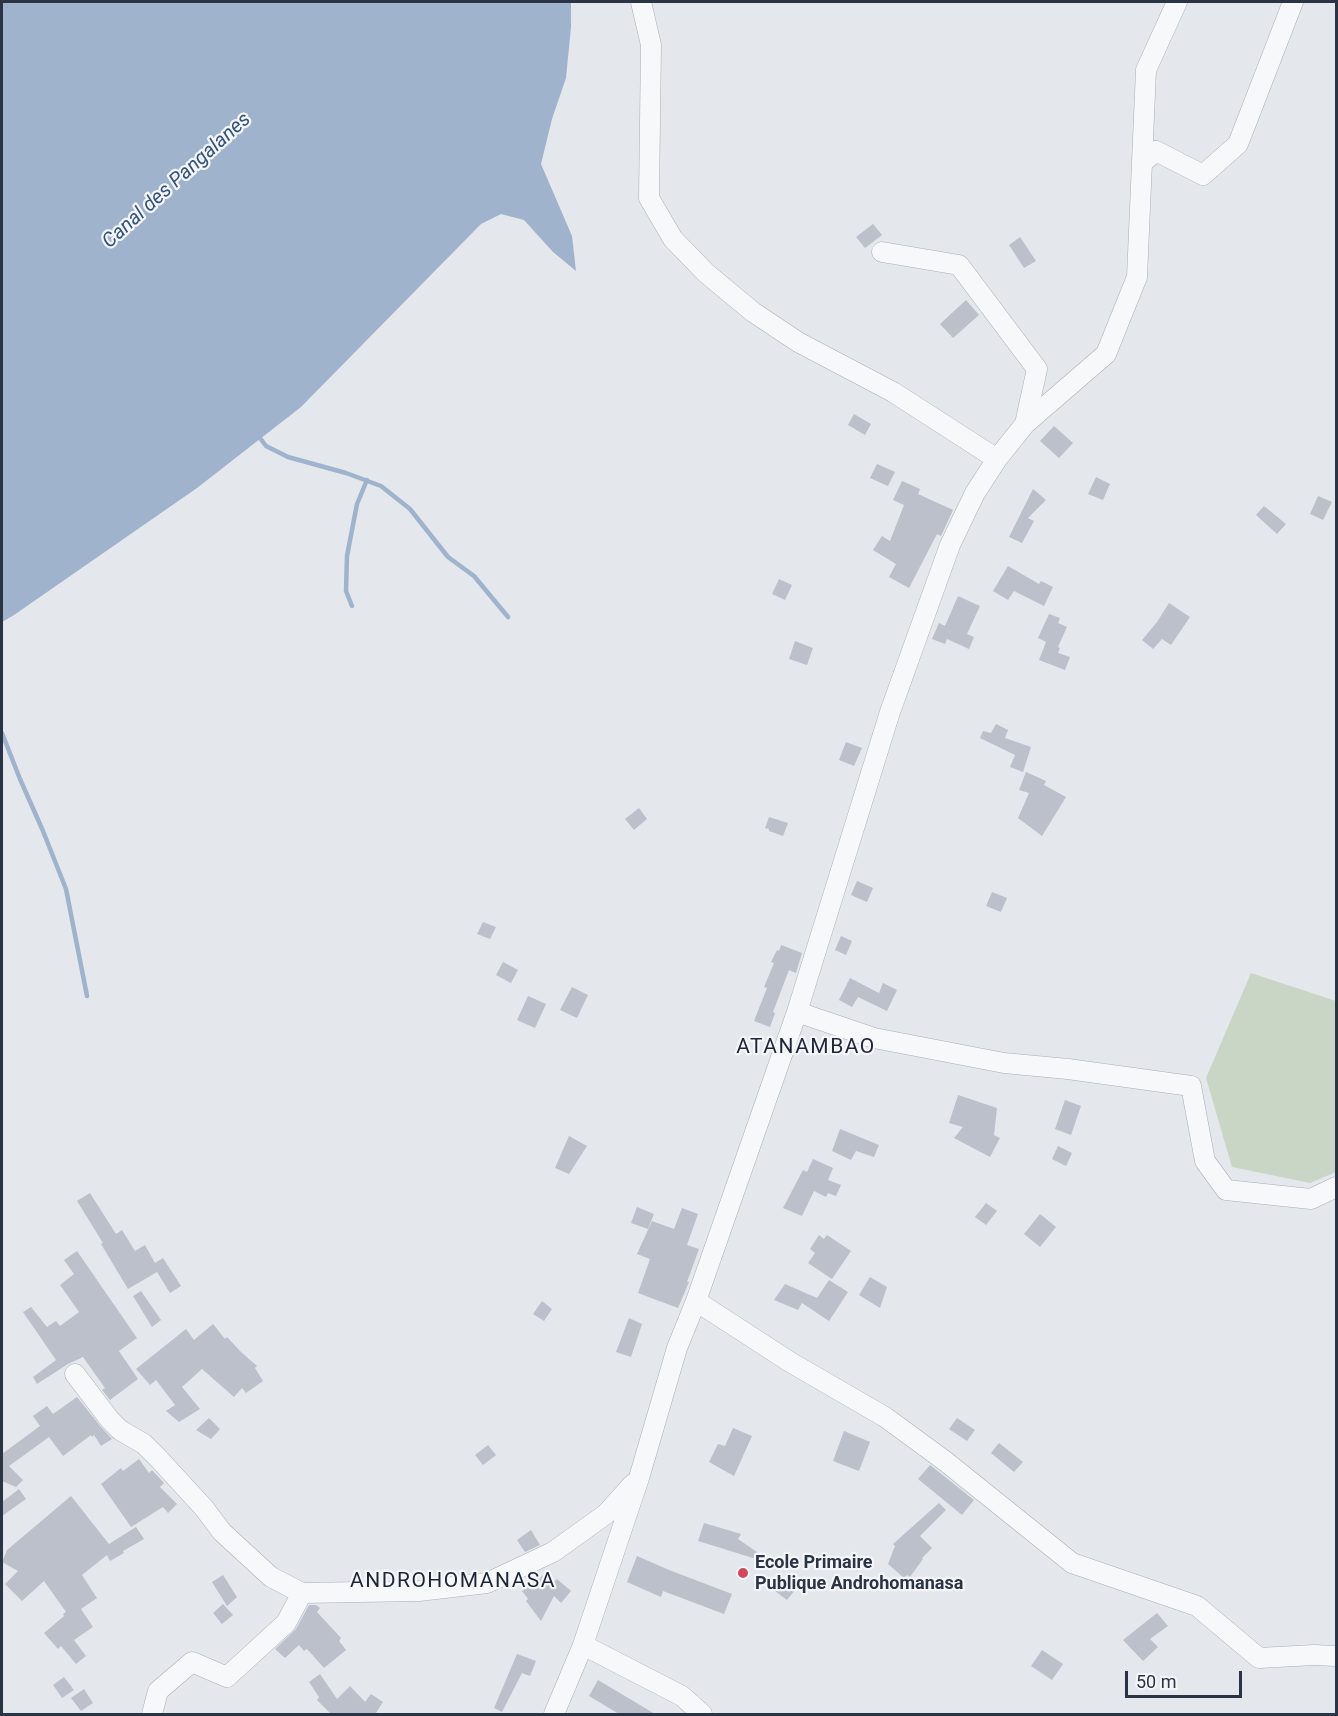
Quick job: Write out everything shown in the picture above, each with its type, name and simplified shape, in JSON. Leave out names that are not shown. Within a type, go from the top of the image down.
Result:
[{"type":"street","points":[[641,2],[651,45],[649,198],[673,238],[706,273],[753,312],[798,342],[893,392],[997,459]]},
{"type":"street","points":[[554,1714],[583,1645],[639,1478],[677,1348],[696,1301],[797,1012],[890,712],[950,545],[975,494],[997,459],[1025,424],[1106,354],[1137,277],[1146,70],[1177,2]]},
{"type":"street","points":[[1142,163],[1156,151],[1203,175],[1238,144],[1293,2]]},
{"type":"street","points":[[882,252],[959,265],[1037,369],[1025,424]]},
{"type":"street","points":[[797,1012],[874,1038],[1005,1064],[1068,1069],[1191,1086],[1205,1161],[1227,1190],[1311,1199],[1336,1187]]},
{"type":"street","points":[[696,1301],[790,1362],[885,1417],[945,1461],[1072,1563],[1197,1606],[1259,1658],[1336,1656]]},
{"type":"street","points":[[75,1374],[110,1420],[120,1430],[144,1444],[158,1458],[204,1508],[222,1532],[271,1577],[302,1593],[419,1592],[487,1584],[553,1552],[606,1515],[639,1478]]},
{"type":"street","points":[[152,1714],[158,1691],[192,1662],[226,1677],[286,1623],[302,1593]]},
{"type":"street","points":[[583,1645],[682,1696],[702,1714]]},
{"type":"green space","points":[[1251,973],[1336,1001],[1336,1172],[1310,1183],[1232,1167],[1206,1078]]},
{"type":"water","name":"Canal des Pangalanes","points":[[2,2],[571,2],[566,78],[552,119],[541,164],[572,236],[576,271],[553,252],[524,220],[501,214],[481,224],[301,407],[197,488],[2,622]]},
{"type":"building","points":[[873,224],[882,235],[865,248],[856,237]]},
{"type":"building","points":[[1020,237],[1036,261],[1024,268],[1009,245]]},
{"type":"building","points":[[966,300],[979,315],[953,338],[940,324]]},
{"type":"building","points":[[854,414],[871,424],[865,435],[848,425]]},
{"type":"building","points":[[1054,426],[1073,443],[1059,458],[1040,441]]},
{"type":"building","points":[[877,464],[895,472],[888,486],[870,478]]},
{"type":"building","points":[[1096,477],[1110,484],[1103,500],[1088,494]]},
{"type":"building","points":[[902,481],[920,489],[918,494],[953,510],[941,536],[937,534],[909,588],[889,577],[896,564],[873,550],[882,536],[890,541],[904,505],[893,500]]},
{"type":"building","points":[[1033,489],[1046,500],[1028,518],[1034,521],[1022,543],[1009,537]]},
{"type":"building","points":[[1318,496],[1332,502],[1323,520],[1310,514]]},
{"type":"building","points":[[1264,506],[1286,524],[1277,534],[1256,515]]},
{"type":"building","points":[[1008,566],[1039,584],[1041,581],[1053,587],[1044,606],[1014,591],[1008,600],[993,591]]},
{"type":"building","points":[[779,579],[792,585],[785,600],[772,594]]},
{"type":"building","points":[[958,596],[980,606],[967,634],[974,637],[969,649],[947,639],[945,644],[932,639],[939,623],[945,626]]},
{"type":"building","points":[[1169,603],[1190,617],[1171,645],[1162,639],[1153,649],[1142,640]]},
{"type":"building","points":[[1049,614],[1060,618],[1058,623],[1067,627],[1058,647],[1060,648],[1058,653],[1070,657],[1065,670],[1039,660],[1046,642],[1038,638]]},
{"type":"building","points":[[795,641],[813,648],[807,665],[789,659]]},
{"type":"building","points":[[996,724],[1008,730],[1005,738],[1031,747],[1023,772],[1010,767],[1015,755],[980,738],[983,731],[991,733]]},
{"type":"building","points":[[846,742],[862,748],[854,766],[839,760]]},
{"type":"building","points":[[1026,772],[1046,781],[1044,785],[1066,797],[1042,836],[1018,818],[1029,793],[1019,790]]},
{"type":"building","points":[[639,808],[647,819],[634,830],[625,819]]},
{"type":"building","points":[[769,817],[788,823],[783,836],[765,828]]},
{"type":"building","points":[[857,881],[873,888],[867,902],[851,895]]},
{"type":"building","points":[[992,892],[1007,898],[1001,912],[986,906]]},
{"type":"building","points":[[483,922],[496,927],[490,939],[477,934]]},
{"type":"building","points":[[841,936],[852,941],[846,955],[835,950]]},
{"type":"building","points":[[781,945],[802,953],[796,973],[789,970],[773,1012],[775,1013],[770,1027],[754,1021],[767,988],[764,987],[774,963],[771,962]]},
{"type":"building","points":[[503,962],[518,970],[511,983],[496,975]]},
{"type":"building","points":[[850,978],[879,993],[883,983],[897,990],[887,1011],[858,997],[852,1007],[839,1000]]},
{"type":"building","points":[[572,987],[588,995],[577,1018],[560,1010]]},
{"type":"building","points":[[528,996],[546,1004],[535,1028],[517,1020]]},
{"type":"building","points":[[958,1095],[997,1108],[994,1135],[1000,1138],[990,1157],[954,1138],[963,1127],[949,1123]]},
{"type":"building","points":[[1065,1100],[1081,1106],[1071,1135],[1055,1129]]},
{"type":"building","points":[[840,1129],[879,1145],[874,1157],[856,1151],[851,1160],[832,1151]]},
{"type":"building","points":[[569,1136],[587,1146],[569,1174],[555,1168]]},
{"type":"building","points":[[1058,1146],[1072,1153],[1066,1166],[1052,1159]]},
{"type":"building","points":[[813,1159],[833,1168],[828,1180],[841,1185],[836,1196],[828,1193],[826,1197],[814,1191],[802,1216],[783,1208],[803,1170],[807,1172]]},
{"type":"building","points":[[90,1193],[116,1234],[122,1230],[135,1251],[145,1245],[155,1263],[163,1258],[181,1286],[170,1293],[157,1272],[128,1289],[77,1201]]},
{"type":"building","points":[[986,1203],[997,1211],[986,1225],[975,1217]]},
{"type":"building","points":[[637,1207],[654,1214],[648,1229],[631,1223]]},
{"type":"building","points":[[682,1208],[698,1214],[687,1245],[699,1249],[678,1308],[638,1293],[650,1259],[637,1254],[652,1221],[674,1229]]},
{"type":"building","points":[[1040,1214],[1056,1227],[1040,1247],[1024,1234]]},
{"type":"building","points":[[819,1235],[824,1239],[827,1235],[851,1251],[832,1279],[808,1263],[815,1253],[810,1249]]},
{"type":"building","points":[[77,1251],[137,1338],[119,1351],[138,1379],[110,1400],[102,1390],[105,1388],[83,1357],[37,1384],[33,1377],[56,1360],[23,1312],[31,1307],[47,1327],[56,1321],[60,1326],[79,1312],[60,1285],[74,1274],[64,1260]]},
{"type":"building","points":[[870,1277],[887,1287],[880,1308],[859,1295]]},
{"type":"building","points":[[829,1280],[848,1292],[829,1321],[802,1303],[798,1310],[774,1300],[785,1284],[817,1298]]},
{"type":"building","points":[[141,1291],[161,1320],[152,1327],[133,1296]]},
{"type":"building","points":[[542,1301],[552,1309],[544,1321],[533,1314]]},
{"type":"building","points":[[629,1318],[642,1324],[631,1357],[616,1352]]},
{"type":"building","points":[[213,1324],[225,1339],[227,1337],[257,1366],[255,1368],[263,1381],[246,1393],[242,1388],[234,1397],[202,1369],[182,1387],[200,1409],[179,1422],[166,1411],[175,1405],[156,1380],[150,1385],[136,1369],[186,1329],[194,1340]]},
{"type":"building","points":[[77,1397],[112,1439],[101,1446],[94,1435],[92,1437],[91,1435],[63,1456],[49,1437],[9,1466],[23,1480],[16,1487],[2,1481],[2,1454],[40,1426],[33,1416],[47,1406],[53,1414]]},
{"type":"building","points":[[209,1418],[220,1429],[211,1439],[196,1430]]},
{"type":"building","points":[[957,1418],[975,1430],[967,1441],[949,1429]]},
{"type":"building","points":[[733,1428],[752,1436],[734,1476],[709,1462],[718,1444],[725,1446]]},
{"type":"building","points":[[844,1431],[870,1442],[859,1471],[833,1461]]},
{"type":"building","points":[[999,1443],[1023,1462],[1014,1472],[991,1453]]},
{"type":"building","points":[[488,1445],[496,1455],[483,1465],[475,1455]]},
{"type":"building","points":[[139,1459],[149,1473],[152,1470],[164,1483],[160,1487],[177,1504],[168,1513],[163,1507],[131,1527],[101,1484],[121,1468],[123,1471]]},
{"type":"building","points":[[930,1465],[974,1500],[962,1515],[918,1479]]},
{"type":"building","points":[[19,1489],[26,1499],[2,1516],[2,1502]]},
{"type":"building","points":[[71,1496],[109,1544],[136,1527],[144,1539],[110,1561],[107,1555],[82,1575],[97,1598],[81,1609],[93,1627],[74,1640],[86,1656],[76,1664],[61,1646],[58,1649],[44,1633],[66,1612],[44,1581],[22,1601],[5,1584],[18,1571],[2,1562],[7,1550]]},
{"type":"building","points":[[939,1503],[946,1510],[920,1536],[932,1548],[922,1558],[910,1577],[907,1575],[904,1578],[888,1564],[895,1546],[893,1544]]},
{"type":"building","points":[[704,1523],[741,1534],[738,1539],[767,1559],[766,1562],[698,1541]]},
{"type":"building","points":[[531,1530],[540,1545],[525,1552],[517,1540]]},
{"type":"building","points":[[637,1556],[732,1594],[724,1614],[663,1591],[661,1597],[627,1582]]},
{"type":"building","points":[[546,1573],[553,1583],[557,1579],[571,1591],[561,1603],[554,1596],[541,1621],[526,1601],[528,1599],[522,1591]]},
{"type":"building","points":[[223,1575],[237,1597],[227,1606],[212,1582]]},
{"type":"building","points":[[783,1581],[795,1590],[787,1600],[775,1591]]},
{"type":"building","points":[[223,1604],[233,1615],[222,1624],[213,1613]]},
{"type":"building","points":[[309,1605],[316,1605],[320,1608],[317,1612],[341,1638],[339,1641],[346,1650],[324,1668],[307,1649],[304,1651],[299,1645],[285,1658],[275,1649],[296,1629]]},
{"type":"building","points":[[1157,1613],[1168,1626],[1150,1639],[1158,1647],[1143,1661],[1123,1640]]},
{"type":"building","points":[[1042,1650],[1063,1664],[1052,1680],[1031,1666]]},
{"type":"building","points":[[517,1654],[536,1661],[530,1676],[522,1673],[502,1712],[494,1708]]},
{"type":"building","points":[[320,1674],[337,1699],[350,1686],[365,1702],[371,1694],[383,1702],[377,1714],[331,1714],[317,1700],[319,1697],[309,1682]]},
{"type":"building","points":[[64,1677],[74,1690],[62,1698],[53,1685]]},
{"type":"building","points":[[598,1680],[655,1714],[619,1714],[589,1696]]},
{"type":"building","points":[[84,1689],[93,1703],[81,1711],[71,1698]]},
{"type":"waterway","points":[[257,434],[266,446],[288,457],[346,473],[381,486],[410,509],[448,557],[474,576],[508,617]]},
{"type":"waterway","points":[[352,606],[346,591],[347,556],[357,504],[367,480]]},
{"type":"waterway","points":[[2,733],[66,889],[87,996]]},
{"type":"place","name":"Ecole Primaire Publique Androhomanasa","points":[[743,1573]]},
{"type":"district","name":"ATANAMBAO","points":[[806,1048]]},
{"type":"district","name":"ANDROHOMANASA","points":[[453,1582]]}]
